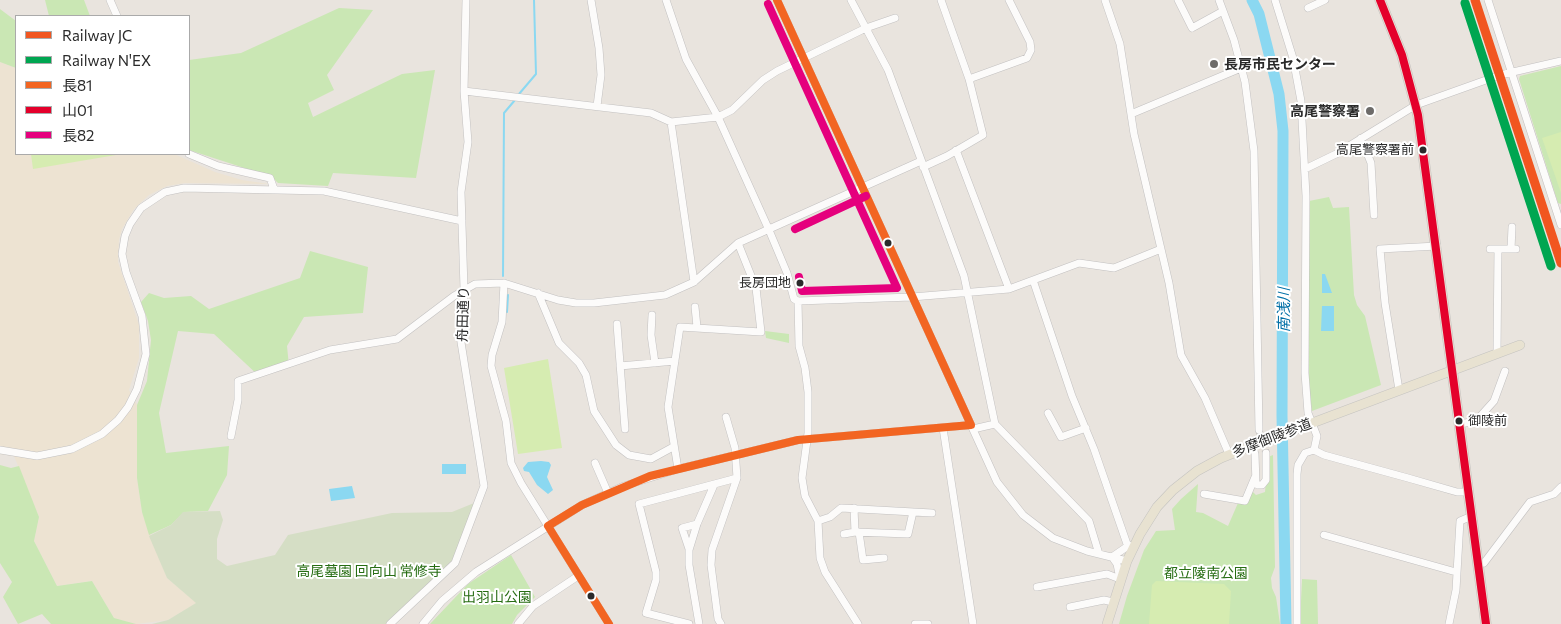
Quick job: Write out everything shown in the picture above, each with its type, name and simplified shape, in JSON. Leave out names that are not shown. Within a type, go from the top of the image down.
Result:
[{"type":"highway","points":[[1380,0],[1402,55],[1416,105],[1454,370],[1486,624]]},
{"type":"main road","name":"多摩御陵参道","points":[[1107,624],[1131,547],[1158,507],[1179,485],[1197,470],[1254,444],[1520,345]]},
{"type":"street","points":[[110,0],[117,15]]},
{"type":"street","name":"舟田通り","points":[[390,624],[455,563],[484,486],[460,336],[464,320],[462,177],[468,142],[464,92],[466,0]]},
{"type":"street","points":[[591,0],[599,48],[601,75],[597,106]]},
{"type":"street","points":[[666,0],[686,59],[718,117],[769,230],[787,273],[794,299],[798,301],[912,297],[1009,289],[1078,263],[1114,268],[1161,249]]},
{"type":"street","points":[[777,0],[998,482],[1023,515],[1053,538],[1099,554],[1127,561]]},
{"type":"street","points":[[851,0],[888,70],[969,293],[995,424],[1089,521],[1099,554]]},
{"type":"street","points":[[232,436],[238,400],[238,381],[330,350],[397,339],[464,289],[474,284],[504,282],[558,300],[594,303],[665,295],[694,282],[738,243],[862,187],[956,150],[983,135],[969,79],[941,0]]},
{"type":"street","points":[[969,79],[1027,58],[1031,50],[1030,42],[1009,0]]},
{"type":"street","points":[[1105,0],[1120,44],[1131,114],[1161,249],[1181,355],[1209,405],[1229,454]]},
{"type":"street","points":[[1178,0],[1192,28],[1224,11]]},
{"type":"street","points":[[1219,0],[1241,68],[1254,151],[1259,430]]},
{"type":"street","points":[[1275,0],[1297,79],[1304,133],[1305,364],[1309,424],[1317,436],[1314,450]]},
{"type":"street","points":[[1308,8],[1325,0]]},
{"type":"street","points":[[1488,0],[1511,73],[1559,210],[1561,225]]},
{"type":"street","points":[[464,92],[651,113],[671,122],[718,117],[732,110],[763,80],[777,71],[866,28],[895,18]]},
{"type":"street","points":[[1305,169],[1318,165],[1416,105],[1511,73],[1561,61]]},
{"type":"street","points":[[1131,114],[1241,68]]},
{"type":"street","points":[[671,122],[694,282]]},
{"type":"street","points":[[1361,138],[1371,163],[1374,215]]},
{"type":"street","points":[[956,150],[1009,289]]},
{"type":"street","points":[[190,154],[218,166],[270,178],[274,189]]},
{"type":"street","points":[[0,450],[37,456],[72,450],[102,434],[128,408],[137,389],[146,347],[142,316],[126,272],[122,254],[125,236],[130,224],[141,208],[155,197],[175,189],[274,189],[351,195],[462,221]]},
{"type":"street","points":[[1497,353],[1494,249],[1514,249],[1512,227]]},
{"type":"street","points":[[678,468],[673,447],[668,407],[680,327],[761,332],[756,288],[738,243]]},
{"type":"street","points":[[1399,390],[1385,302],[1380,249],[1437,246]]},
{"type":"street","points":[[1033,280],[1072,396],[1086,428],[1125,537],[1131,547],[1112,558]]},
{"type":"street","points":[[504,282],[502,322],[492,355],[491,366],[506,421],[511,463],[520,483],[609,624]]},
{"type":"street","points":[[538,294],[559,343],[579,363],[586,375],[594,411],[616,445],[629,455],[651,459],[673,447]]},
{"type":"street","points":[[798,301],[798,346],[805,368],[808,392],[807,439],[802,478],[805,496],[818,521],[820,558],[825,572],[858,624]]},
{"type":"street","points":[[695,307],[696,327]]},
{"type":"street","points":[[652,315],[651,335],[655,363]]},
{"type":"street","points":[[617,324],[625,429]]},
{"type":"street","points":[[620,366],[674,361]]},
{"type":"street","points":[[1460,424],[1476,421],[1494,401],[1505,371]]},
{"type":"street","points":[[1048,413],[1061,437],[1086,428]]},
{"type":"street","points":[[721,624],[718,619],[712,574],[712,550],[737,478],[736,454],[726,417]]},
{"type":"street","points":[[423,624],[442,602],[470,576],[582,504],[650,476],[736,454],[807,439],[995,424]]},
{"type":"street","points":[[943,428],[973,624]]},
{"type":"street","points":[[1254,444],[1256,484],[1262,485],[1264,483],[1266,453]]},
{"type":"street","points":[[1297,624],[1297,474],[1298,465],[1305,453],[1314,450],[1457,492],[1469,492]]},
{"type":"street","points":[[588,472],[596,465],[608,493]]},
{"type":"street","points":[[1204,494],[1245,501],[1255,476]]},
{"type":"street","points":[[690,624],[646,613],[656,580],[656,572],[639,504],[737,478]]},
{"type":"street","points":[[699,624],[689,565],[689,550],[697,524],[714,485]]},
{"type":"street","points":[[1484,563],[1530,502],[1554,494],[1561,487]]},
{"type":"street","points":[[818,521],[830,517],[842,508],[932,513]]},
{"type":"street","points":[[854,508],[863,560],[884,558]]},
{"type":"street","points":[[844,534],[857,532],[908,534],[913,512]]},
{"type":"street","points":[[1449,624],[1456,590],[1460,521],[1472,516]]},
{"type":"street","points":[[689,550],[682,528],[697,524]]},
{"type":"street","points":[[1125,537],[1140,534]]},
{"type":"street","points":[[1324,535],[1456,572]]},
{"type":"street","points":[[1112,558],[1117,564],[1120,579]]},
{"type":"street","points":[[1037,588],[1107,574],[1120,579]]},
{"type":"street","points":[[518,624],[533,606],[578,576]]},
{"type":"street","points":[[1070,607],[1104,600],[1113,602]]},
{"type":"street","points":[[915,624],[928,624]]},
{"type":"shaded area","points":[[0,62],[15,68],[15,155],[176,155],[215,172],[242,180],[269,184],[185,183],[167,186],[149,195],[134,209],[122,229],[119,240],[118,262],[139,325],[139,358],[129,390],[137,405],[137,478],[142,512],[167,578],[197,603],[168,620],[136,624],[114,618],[92,581],[57,586],[34,541],[39,517],[14,456],[0,454]]},
{"type":"green space","points":[[45,0],[84,0],[90,15],[49,15]]},
{"type":"green space","points":[[339,8],[373,10],[327,75],[334,90],[308,103],[313,117],[402,74],[435,70],[416,178],[333,173],[328,186],[278,183],[272,177],[190,150],[190,60],[241,53]]},
{"type":"green space","points":[[0,9],[15,20],[15,68],[0,62]]},
{"type":"green space","points":[[1561,66],[1561,204],[1558,203],[1519,79],[1520,76]]},
{"type":"green space","points":[[1561,132],[1561,193],[1542,138]]},
{"type":"green space","points":[[31,155],[116,155],[33,169]]},
{"type":"green space","points":[[1329,197],[1333,208],[1349,207],[1354,295],[1357,305],[1365,316],[1381,385],[1312,411],[1308,380],[1309,201]]},
{"type":"green space","points":[[310,251],[368,267],[363,313],[304,317],[287,346],[289,366],[260,377],[214,334],[178,331],[159,413],[166,453],[229,446],[227,475],[208,511],[184,512],[171,525],[149,535],[142,512],[137,478],[137,405],[147,381],[151,340],[148,321],[141,302],[149,293],[164,298],[191,296],[209,309],[300,278]]},
{"type":"green space","points":[[765,331],[789,334],[789,343],[766,338]]},
{"type":"green space","points":[[548,359],[562,448],[518,454],[504,368]]},
{"type":"green space","name":"都立陵南公園","points":[[1273,455],[1275,567],[1271,578],[1280,624],[1119,624],[1144,550],[1156,531],[1175,530],[1172,509],[1181,499],[1198,484],[1196,512],[1203,513],[1228,526],[1238,503],[1251,490],[1256,495],[1265,492],[1268,457]]},
{"type":"green space","points":[[0,465],[11,468],[19,466],[39,517],[34,541],[57,586],[92,581],[114,618],[136,624],[51,624],[42,614],[18,624],[3,597],[12,582],[0,563]]},
{"type":"green space","name":"高尾墓園 回向山 常修寺","points":[[479,501],[455,563],[390,624],[152,624],[168,620],[196,603],[167,578],[149,536],[171,525],[183,512],[220,511],[223,520],[217,539],[217,559],[227,566],[275,555],[288,535],[392,513],[452,512]]},
{"type":"green space","name":"出羽山公園","points":[[511,555],[535,597],[517,615],[512,624],[430,624],[468,584]]},
{"type":"green space","points":[[1302,579],[1317,580],[1318,624],[1300,624]]},
{"type":"green space","points":[[1156,581],[1224,584],[1231,591],[1229,624],[1149,624],[1152,585]]},
{"type":"water","points":[[1322,274],[1325,274],[1332,293],[1322,293]]},
{"type":"water","points":[[1322,306],[1334,306],[1334,331],[1321,331]]},
{"type":"water","points":[[528,462],[549,462],[551,465],[547,477],[553,490],[548,494],[537,485],[529,472],[524,471],[523,468]]},
{"type":"water","points":[[442,464],[466,464],[466,474],[442,474]]},
{"type":"water","points":[[352,486],[355,498],[331,501],[329,489]]},
{"type":"waterway","points":[[519,94],[536,74],[534,0]]},
{"type":"waterway","name":"南浅川","points":[[1252,0],[1259,14],[1279,94],[1283,131],[1282,415],[1286,624]]},
{"type":"waterway","points":[[503,276],[504,113],[515,100]]},
{"type":"waterway","points":[[507,312],[508,295]]},
{"type":"tunnel","points":[[1259,430],[1266,453]]},
{"type":"rail line","name":"JC","points":[[1475,0],[1561,263]]},
{"type":"rail line","name":"N'EX","points":[[1465,3],[1551,266]]},
{"type":"transit line","name":"長81","points":[[609,624],[548,526],[582,505],[650,476],[798,440],[971,425],[777,0]]},
{"type":"transit line","name":"山01","points":[[1380,0],[1402,55],[1418,115],[1486,624]]},
{"type":"transit line","name":"長82","points":[[768,4],[897,288],[802,291],[799,277]]},
{"type":"transit line","name":"長82","points":[[795,229],[866,196]]},
{"type":"place","name":"長房市民センター","points":[[1214,64]]},
{"type":"place","name":"高尾警察署","points":[[1370,111]]},
{"type":"place","name":"高尾警察署前","points":[[1423,150]]},
{"type":"place","name":"長房団地","points":[[800,283]]},
{"type":"place","name":"御陵前","points":[[1459,421]]}]
